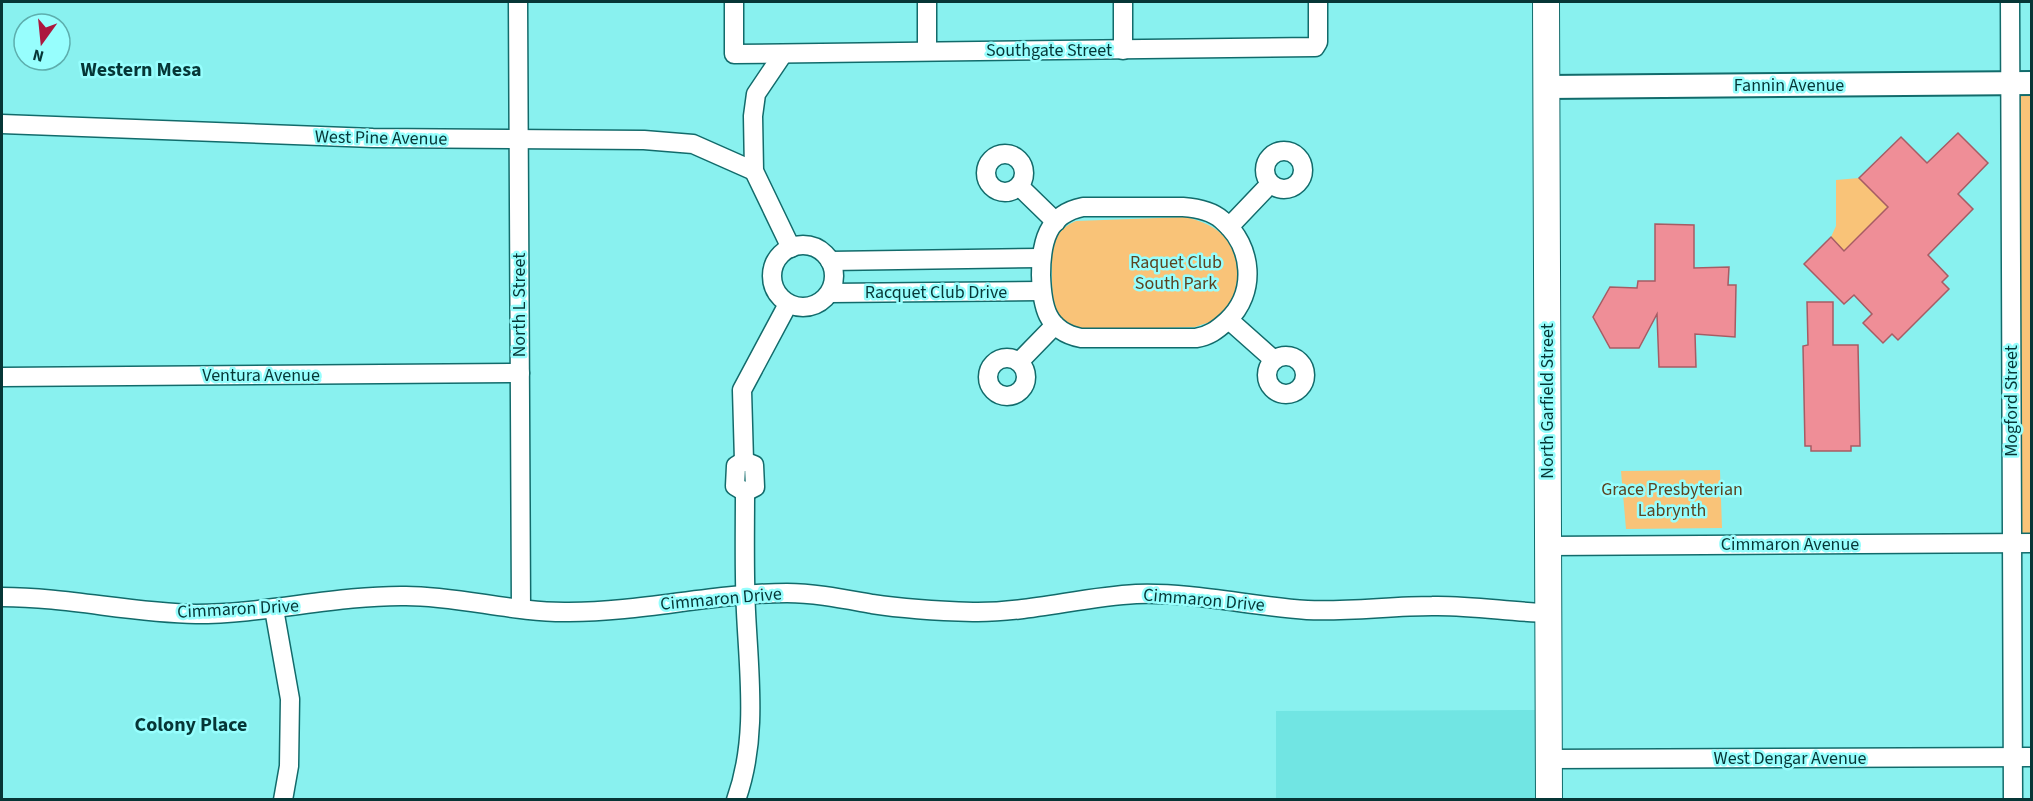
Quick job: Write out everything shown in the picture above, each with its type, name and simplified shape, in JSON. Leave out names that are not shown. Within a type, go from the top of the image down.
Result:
[{"type":"main road","name":"North Garfield Street","points":[[1546,2],[1549,800]]},
{"type":"street","name":"North L Street","points":[[518,2],[521,608]]},
{"type":"street","points":[[734,2],[734,54],[783,54]]},
{"type":"street","points":[[927,2],[927,51]]},
{"type":"street","points":[[1123,2],[1123,50]]},
{"type":"street","name":"Southgate Street","points":[[783,54],[1315,47],[1318,42],[1318,2]]},
{"type":"street","name":"Mogford Street","points":[[2010,2],[2020,83],[2012,543],[2013,800]]},
{"type":"street","points":[[783,54],[756,94],[753,116],[754,171],[791,248]]},
{"type":"street","name":"Fannin Avenue","points":[[1547,87],[2020,83]]},
{"type":"street","name":"West Pine Avenue","points":[[2,124],[373,138],[685,142],[754,171]]},
{"type":"street","points":[[1229,227],[1270,184]]},
{"type":"street","points":[[1019,186],[1056,222]]},
{"type":"street","points":[[1083,207],[1183,207],[1206,211],[1221,219],[1229,227],[1242,245],[1248,276],[1244,297],[1237,311],[1211,334],[1184,339],[1081,338],[1070,336],[1055,325],[1044,309],[1041,291],[1041,258],[1046,237],[1065,213],[1083,207]]},
{"type":"street","points":[[801,245],[817,248],[830,261],[835,274],[830,293],[824,300],[807,308],[797,307],[788,304],[775,290],[772,272],[779,256],[791,248],[801,245]]},
{"type":"street","name":"Racquet Club Drive","points":[[830,261],[1041,258]]},
{"type":"street","name":"Racquet Club Drive","points":[[830,293],[1041,291]]},
{"type":"street","points":[[736,800],[745,769],[751,719],[745,594],[745,492],[735,486],[736,466],[744,461],[742,390],[788,304]]},
{"type":"street","points":[[1229,320],[1274,360]]},
{"type":"street","points":[[1019,362],[1055,325]]},
{"type":"street","name":"Ventura Avenue","points":[[2,377],[519,373]]},
{"type":"street","name":"Cimmaron Avenue","points":[[1548,546],[2031,543]]},
{"type":"street","name":"Cimmaron Drive","points":[[2,597],[38,598],[180,613],[274,609],[372,596],[409,596],[564,612],[596,612],[745,594],[790,593],[826,596],[902,608],[977,612],[1135,594],[1170,594],[1331,611],[1437,606],[1548,613]]},
{"type":"street","points":[[274,609],[290,699],[289,766],[283,800]]},
{"type":"street","name":"West Dengar Avenue","points":[[1549,759],[2031,757]]},
{"type":"shaded area","points":[[1554,710],[1555,799],[1276,799],[1276,711]]},
{"type":"green space","points":[[2009,83],[2032,83],[2031,543],[2012,543]]},
{"type":"green space","points":[[1859,178],[1888,207],[1844,251],[1831,237],[1836,226],[1836,180]]},
{"type":"green space","name":"Raquet Club South Park","points":[[1186,217],[1218,231],[1226,239],[1235,258],[1236,289],[1227,308],[1220,316],[1195,327],[1082,330],[1070,326],[1061,318],[1054,308],[1052,256],[1056,239],[1067,226],[1076,221]]},
{"type":"green space","name":"Grace Presbyterian Labrynth","points":[[1720,470],[1722,528],[1626,529],[1621,471]]},
{"type":"building","points":[[1958,133],[1988,163],[1958,194],[1973,209],[1928,255],[1948,276],[1942,282],[1949,289],[1898,340],[1892,334],[1883,343],[1863,323],[1872,314],[1854,295],[1844,304],[1804,264],[1831,237],[1844,251],[1888,207],[1859,178],[1901,137],[1927,163]]},
{"type":"building","points":[[1655,224],[1694,225],[1694,268],[1729,267],[1728,285],[1736,285],[1735,337],[1695,334],[1696,367],[1659,367],[1657,314],[1639,348],[1610,348],[1593,317],[1610,287],[1637,288],[1638,281],[1655,281]]},
{"type":"building","points":[[1807,302],[1833,302],[1833,345],[1858,345],[1860,446],[1851,446],[1851,451],[1811,451],[1811,446],[1805,446],[1803,346],[1808,345]]},
{"type":"district","name":"Western Mesa","points":[[141,70]]},
{"type":"district","name":"Colony Place","points":[[191,725]]}]
